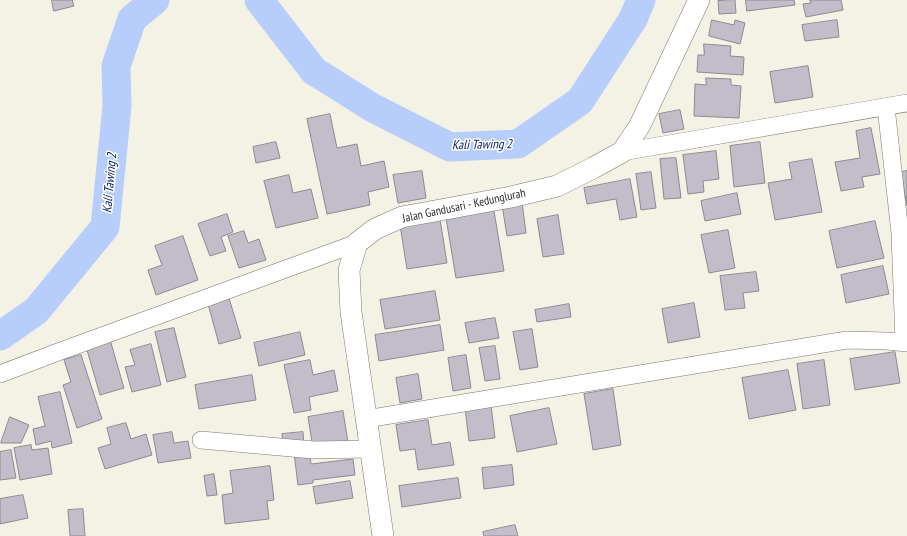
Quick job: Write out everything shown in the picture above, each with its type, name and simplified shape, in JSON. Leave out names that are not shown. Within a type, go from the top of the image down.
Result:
[{"type":"street","name":"Jalan Gandusari - Kedunglurah","points":[[357,243],[375,229],[402,217],[557,186],[622,152],[640,125],[699,0]]},
{"type":"street","points":[[622,152],[907,103]]},
{"type":"street","points":[[366,419],[847,340],[905,342],[900,233],[886,107]]},
{"type":"street","points":[[0,374],[357,243]]},
{"type":"street","points":[[357,243],[349,270],[351,312],[383,536]]},
{"type":"street","points":[[201,440],[314,450],[370,449]]},
{"type":"building","points":[[52,0],[72,0],[74,6],[54,11]]},
{"type":"building","points":[[735,0],[736,13],[719,14],[718,1]]},
{"type":"building","points":[[746,0],[794,0],[795,5],[747,11]]},
{"type":"building","points":[[810,0],[841,0],[843,10],[806,17],[803,4],[811,3]]},
{"type":"building","points":[[712,20],[734,25],[735,20],[745,23],[740,44],[709,36]]},
{"type":"building","points":[[837,20],[839,37],[805,41],[802,25]]},
{"type":"building","points":[[704,44],[731,46],[730,56],[744,57],[743,75],[697,72],[698,55],[704,55]]},
{"type":"building","points":[[808,66],[813,97],[775,103],[770,72]]},
{"type":"building","points":[[706,78],[731,79],[731,85],[741,86],[739,118],[694,116],[695,84],[706,85]]},
{"type":"building","points":[[680,110],[684,129],[663,133],[659,114]]},
{"type":"building","points":[[330,114],[337,148],[357,144],[361,166],[384,161],[389,187],[368,192],[370,205],[327,214],[307,119]]},
{"type":"building","points":[[871,128],[880,174],[862,177],[864,187],[841,191],[835,162],[860,158],[856,131]]},
{"type":"building","points":[[276,142],[280,158],[256,163],[253,147]]},
{"type":"building","points":[[760,142],[765,183],[734,187],[730,146]]},
{"type":"building","points":[[716,151],[719,179],[703,181],[704,192],[688,194],[683,155]]},
{"type":"building","points":[[676,158],[681,198],[664,199],[660,159]]},
{"type":"building","points":[[812,159],[822,212],[775,220],[768,183],[792,179],[789,163]]},
{"type":"building","points":[[422,171],[426,198],[398,203],[393,175]]},
{"type":"building","points":[[907,171],[907,206],[901,172]]},
{"type":"building","points":[[651,172],[656,208],[641,210],[636,174]]},
{"type":"building","points":[[289,175],[293,193],[311,189],[318,218],[276,228],[264,181]]},
{"type":"building","points":[[630,179],[637,217],[620,220],[616,199],[587,204],[584,188]]},
{"type":"building","points":[[737,193],[741,214],[705,221],[701,201]]},
{"type":"building","points":[[522,202],[526,233],[507,236],[502,205]]},
{"type":"building","points":[[493,205],[504,271],[456,278],[445,212]]},
{"type":"building","points":[[227,214],[233,232],[221,237],[226,251],[210,256],[198,224]]},
{"type":"building","points":[[558,215],[564,254],[543,257],[537,219]]},
{"type":"building","points":[[440,219],[447,263],[407,269],[400,225]]},
{"type":"building","points":[[875,221],[884,258],[837,268],[829,231]]},
{"type":"building","points":[[728,230],[735,268],[709,273],[701,235]]},
{"type":"building","points":[[244,231],[248,243],[259,239],[266,260],[239,268],[228,236]]},
{"type":"building","points":[[183,236],[198,280],[156,295],[148,270],[162,265],[155,246]]},
{"type":"building","points":[[883,266],[889,294],[846,303],[841,275]]},
{"type":"building","points":[[756,272],[759,291],[743,293],[745,308],[725,310],[720,276]]},
{"type":"building","points":[[435,291],[440,320],[385,329],[380,300]]},
{"type":"building","points":[[229,298],[241,338],[219,344],[208,304]]},
{"type":"building","points":[[694,303],[700,337],[668,343],[662,309]]},
{"type":"building","points":[[569,304],[571,317],[537,322],[535,310]]},
{"type":"building","points":[[495,318],[499,338],[469,343],[465,323]]},
{"type":"building","points":[[440,325],[444,350],[379,361],[375,335]]},
{"type":"building","points":[[174,328],[186,377],[167,382],[155,332]]},
{"type":"building","points":[[532,329],[538,367],[520,370],[513,332]]},
{"type":"building","points":[[300,332],[305,355],[259,366],[254,343]]},
{"type":"building","points":[[109,336],[124,388],[100,395],[85,343]]},
{"type":"building","points":[[151,344],[161,385],[132,392],[125,367],[135,365],[130,350]]},
{"type":"building","points":[[495,346],[500,379],[485,381],[479,348]]},
{"type":"building","points":[[895,352],[900,383],[855,390],[850,359]]},
{"type":"building","points":[[81,355],[102,419],[77,428],[63,385],[71,382],[64,360]]},
{"type":"building","points":[[466,355],[471,388],[453,391],[448,358]]},
{"type":"building","points":[[310,360],[313,375],[334,370],[338,391],[309,397],[311,410],[294,413],[284,365]]},
{"type":"building","points":[[824,360],[830,405],[803,409],[797,364]]},
{"type":"building","points":[[788,370],[796,410],[749,419],[742,378]]},
{"type":"building","points":[[418,374],[422,399],[400,403],[396,378]]},
{"type":"building","points":[[252,375],[256,400],[199,409],[195,385]]},
{"type":"building","points":[[613,389],[621,445],[593,450],[584,394]]},
{"type":"building","points":[[60,392],[72,443],[52,448],[51,441],[36,445],[33,429],[45,426],[38,397]]},
{"type":"building","points":[[491,405],[495,438],[469,441],[465,408]]},
{"type":"building","points":[[549,408],[557,444],[517,452],[510,416]]},
{"type":"building","points":[[343,411],[348,442],[313,448],[308,417]]},
{"type":"building","points":[[10,417],[29,425],[21,443],[1,443]]},
{"type":"building","points":[[428,420],[432,445],[450,442],[454,465],[418,470],[415,449],[400,451],[396,425]]},
{"type":"building","points":[[126,423],[131,439],[146,434],[152,455],[105,469],[98,448],[111,444],[107,428]]},
{"type":"building","points":[[172,432],[174,443],[188,441],[191,458],[158,463],[153,435]]},
{"type":"building","points":[[303,432],[304,444],[283,446],[282,434]]},
{"type":"building","points":[[31,445],[32,450],[48,448],[52,474],[20,480],[14,448]]},
{"type":"building","points":[[11,450],[16,478],[0,480],[0,452]]},
{"type":"building","points":[[309,451],[311,464],[353,459],[355,475],[313,480],[313,483],[298,485],[294,453]]},
{"type":"building","points":[[512,465],[514,485],[484,489],[482,468]]},
{"type":"building","points":[[270,466],[274,500],[267,501],[269,519],[225,524],[222,495],[233,493],[230,471]]},
{"type":"building","points":[[214,474],[217,495],[207,496],[204,476]]},
{"type":"building","points":[[458,478],[461,498],[402,507],[399,486]]},
{"type":"building","points":[[350,481],[353,498],[316,504],[313,487]]},
{"type":"building","points":[[23,495],[28,518],[0,524],[0,499]]},
{"type":"building","points":[[83,509],[85,536],[70,536],[68,510]]},
{"type":"building","points":[[515,525],[518,536],[484,536],[483,532]]},
{"type":"waterway","name":"Kali Tawing 2","points":[[0,336],[36,311],[105,227],[117,106],[116,66],[132,19],[155,0]]},
{"type":"waterway","name":"Kali Tawing 2","points":[[259,0],[314,71],[373,108],[450,147],[518,144],[580,101],[633,19],[641,0]]}]
